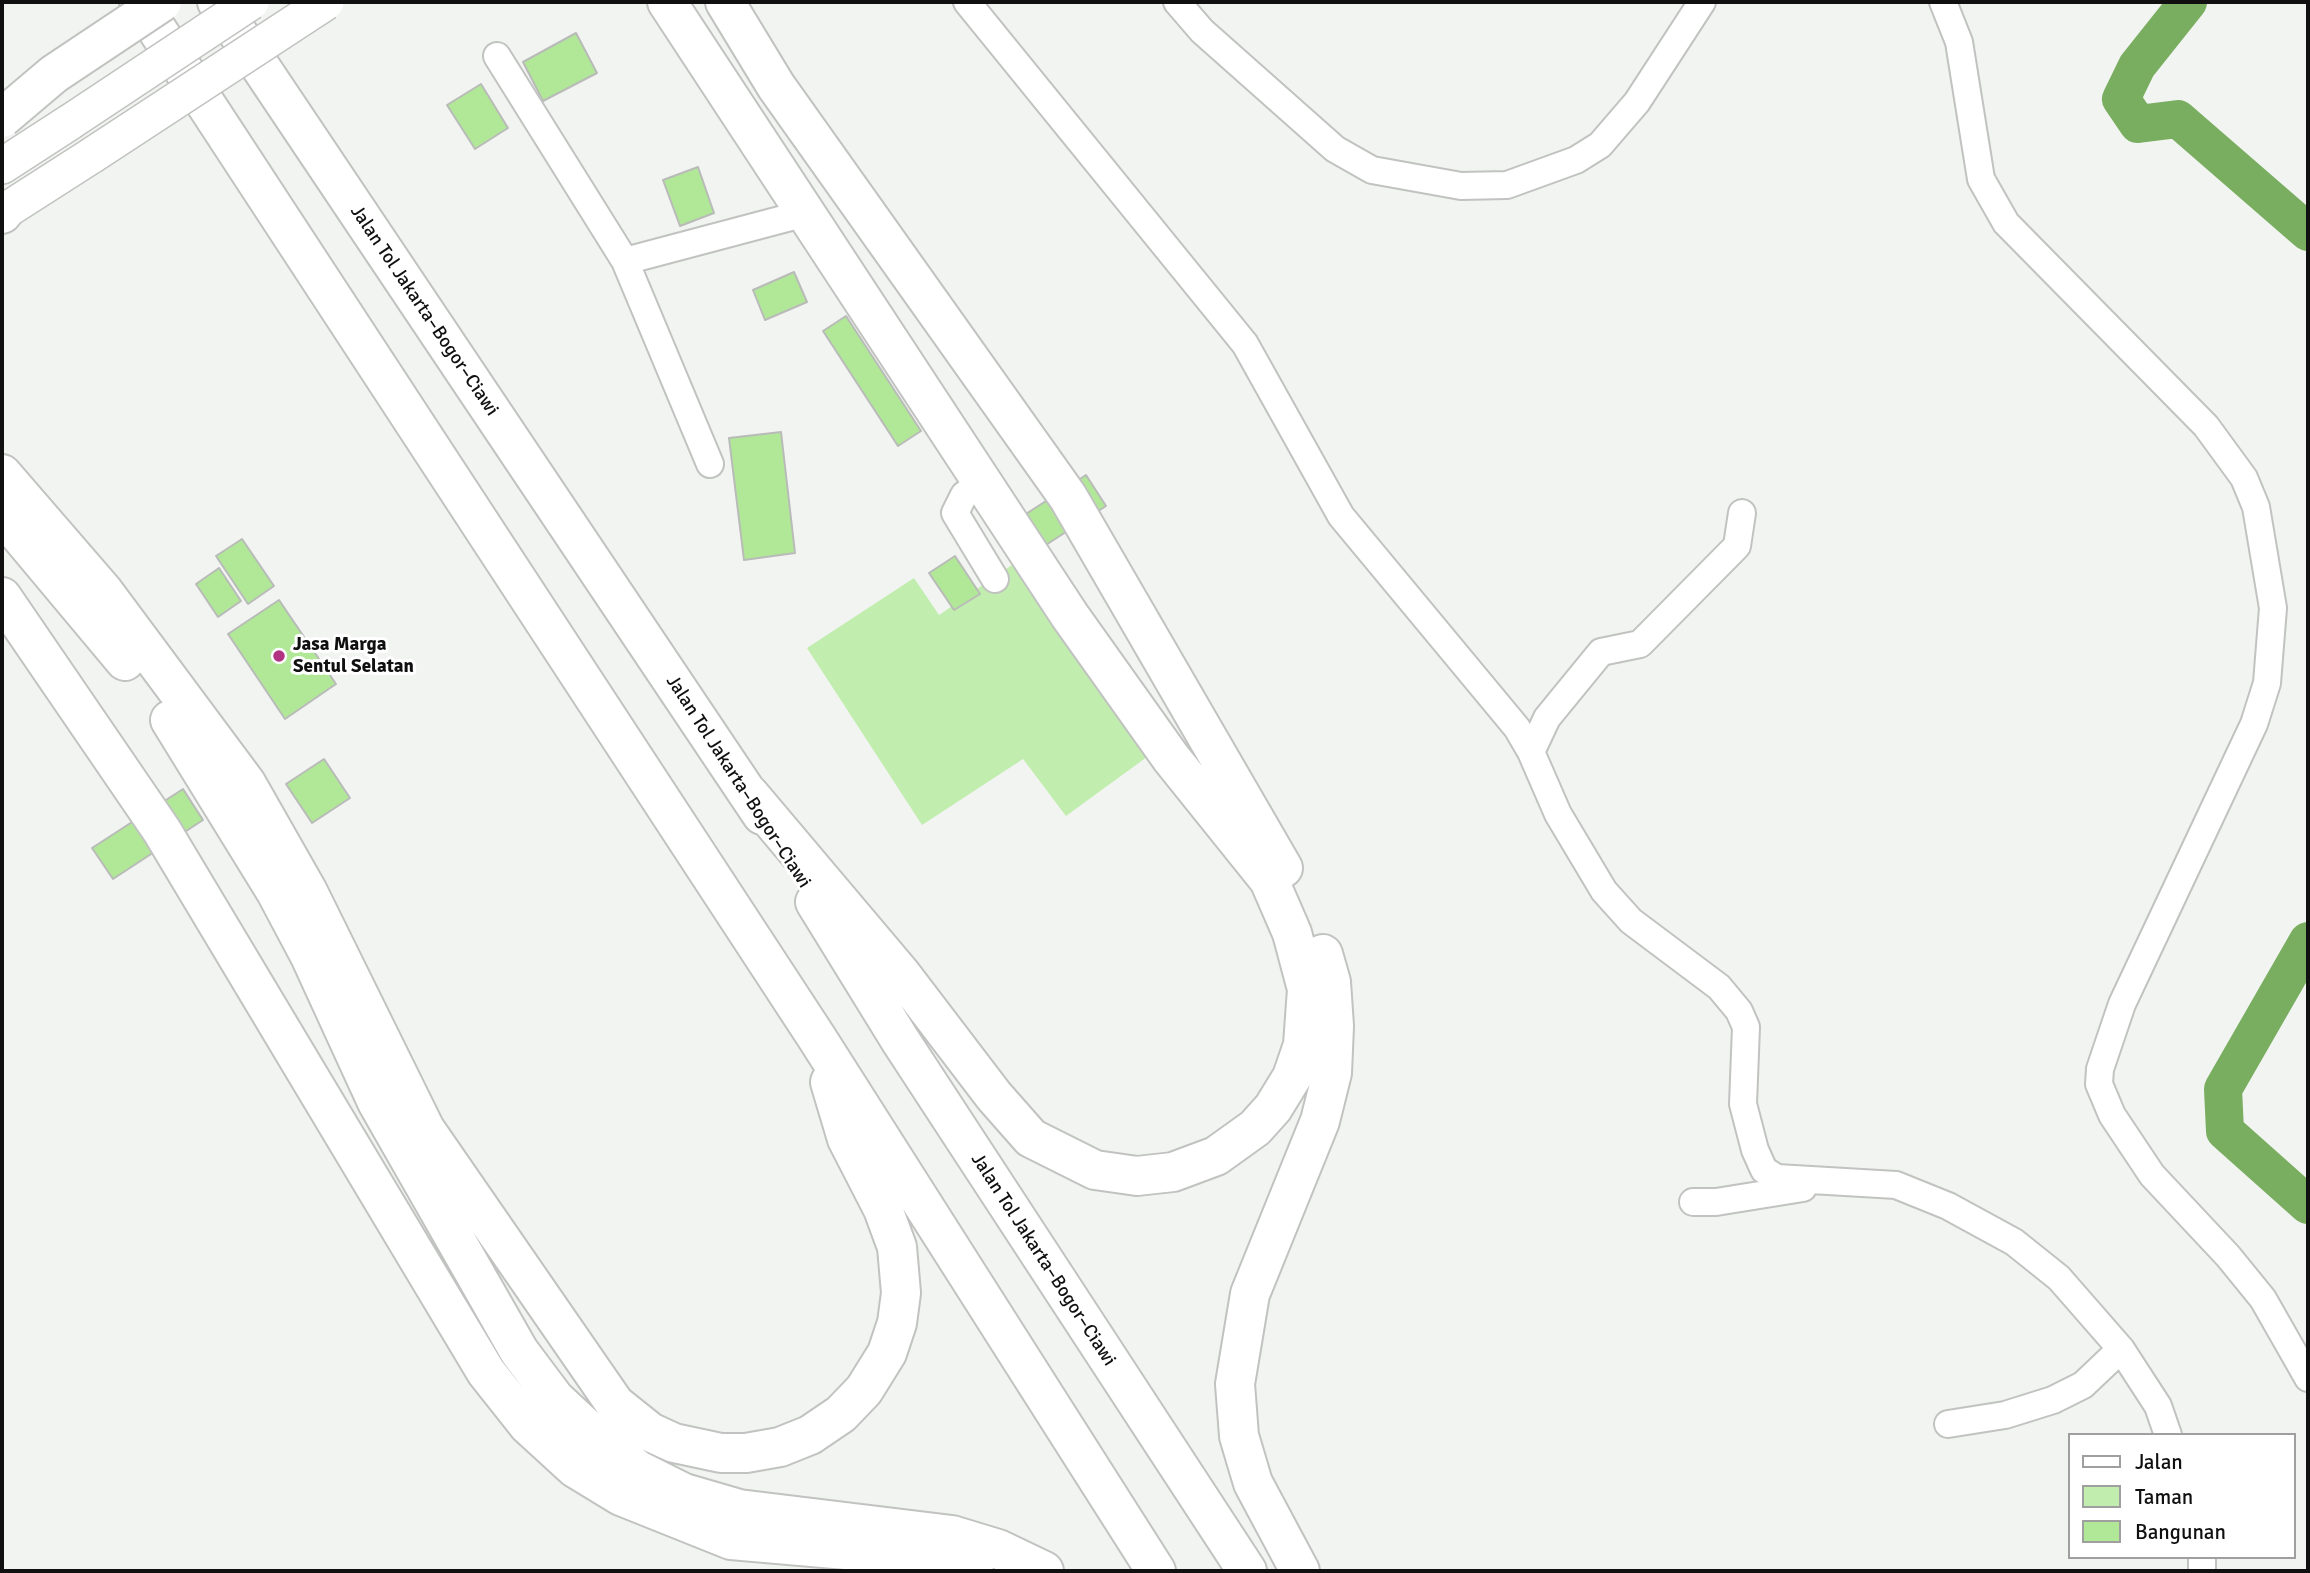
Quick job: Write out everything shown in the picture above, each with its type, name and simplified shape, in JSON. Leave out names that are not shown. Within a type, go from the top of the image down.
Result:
[{"type":"highway","points":[[139,2],[817,1038],[1156,1571]]},
{"type":"highway","points":[[2,118],[54,74],[162,2]]},
{"type":"highway","name":"Jalan Tol Jakarta–Bogor–Ciawi","points":[[217,2],[749,794],[900,1040],[1247,1571]]},
{"type":"highway","points":[[667,2],[1070,616],[1162,746],[1269,880],[1292,933],[1307,989],[1303,1045],[1292,1077],[1273,1108],[1255,1128],[1216,1156],[1173,1172],[1137,1176],[1095,1170],[1031,1138],[994,1096],[901,974],[749,794]]},
{"type":"highway","points":[[716,2],[1068,497],[1296,891],[1320,943],[1331,982],[1334,1026],[1332,1073],[1320,1121],[1250,1294],[1235,1384],[1239,1436],[1253,1483],[1300,1571]]},
{"type":"highway","points":[[725,2],[776,86]]},
{"type":"highway","points":[[2,474],[104,592],[246,783],[308,892],[425,1129],[582,1358],[615,1405],[650,1432],[674,1443],[721,1453],[746,1453],[780,1447],[810,1435],[841,1414],[864,1390],[887,1353],[897,1323],[901,1293],[897,1247],[883,1209],[847,1139],[817,1038]]},
{"type":"highway","points":[[2,514],[144,685],[235,822],[310,956],[377,1102],[519,1351],[555,1399],[598,1439],[638,1470],[684,1493],[728,1506],[952,1535],[998,1549],[1044,1571]]},
{"type":"highway","points":[[2,597],[162,831],[486,1372],[528,1425],[575,1468],[621,1496],[731,1539],[902,1555],[956,1564],[974,1571]]},
{"type":"main road","points":[[2,166],[251,2]]},
{"type":"main road","points":[[3,212],[326,2]]},
{"type":"street","points":[[967,2],[1245,344],[1341,516],[1517,728],[1531,752],[1558,814],[1604,891],[1631,921],[1719,987],[1739,1011],[1746,1027],[1743,1104],[1755,1150],[1764,1170],[1777,1178],[1825,1183],[1876,1183],[1916,1191],[2014,1242],[2059,1278],[2121,1349],[2158,1406],[2167,1433]]},
{"type":"street","points":[[1177,2],[1202,31],[1335,149],[1372,170],[1461,186],[1507,185],[1576,160],[1601,145],[1637,102],[1702,2]]},
{"type":"street","points":[[1943,2],[1959,42],[1981,179],[2006,223],[2206,426],[2244,478],[2256,507],[2273,608],[2267,683],[2253,724],[2122,1003],[2100,1069],[2099,1084],[2112,1115],[2152,1175],[2228,1256],[2263,1299],[2308,1378]]},
{"type":"street","points":[[496,56],[625,261],[709,464]]},
{"type":"street","points":[[625,261],[806,213]]},
{"type":"street","points":[[981,482],[964,495],[955,513],[995,579]]},
{"type":"street","points":[[1531,752],[1547,718],[1601,652],[1640,643],[1737,545],[1742,513]]},
{"type":"street","points":[[1693,1202],[1782,1194],[1825,1183]]},
{"type":"street","points":[[1948,1424],[2005,1415],[2053,1400],[2083,1385],[2121,1349]]},
{"type":"green space","points":[[1028,554],[1162,746],[1066,816],[1023,759],[922,825],[807,648],[914,578],[939,615]]},
{"type":"building","points":[[576,33],[597,73],[543,101],[523,62]]},
{"type":"building","points":[[481,84],[508,128],[475,149],[447,105]]},
{"type":"building","points":[[698,167],[714,213],[680,226],[663,180]]},
{"type":"building","points":[[794,272],[807,302],[765,320],[753,290]]},
{"type":"building","points":[[846,316],[921,431],[898,446],[823,331]]},
{"type":"building","points":[[781,432],[795,553],[744,560],[729,438]]},
{"type":"building","points":[[1086,475],[1106,506],[1015,565],[995,534]]},
{"type":"building","points":[[242,539],[274,586],[248,604],[216,556]]},
{"type":"building","points":[[955,556],[980,594],[954,610],[929,573]]},
{"type":"building","points":[[219,568],[241,601],[218,617],[196,584]]},
{"type":"building","points":[[279,600],[336,684],[285,719],[228,634]]},
{"type":"building","points":[[324,759],[350,798],[312,823],[286,784]]},
{"type":"building","points":[[183,789],[203,820],[113,879],[92,848]]},
{"type":"waterway","points":[[2188,2],[2137,66],[2121,99],[2138,124],[2178,119],[2308,232]]},
{"type":"waterway","points":[[2308,941],[2223,1089],[2225,1131],[2308,1205]]},
{"type":"place","name":"Jasa Marga Sentul Selatan","points":[[279,656]]}]
